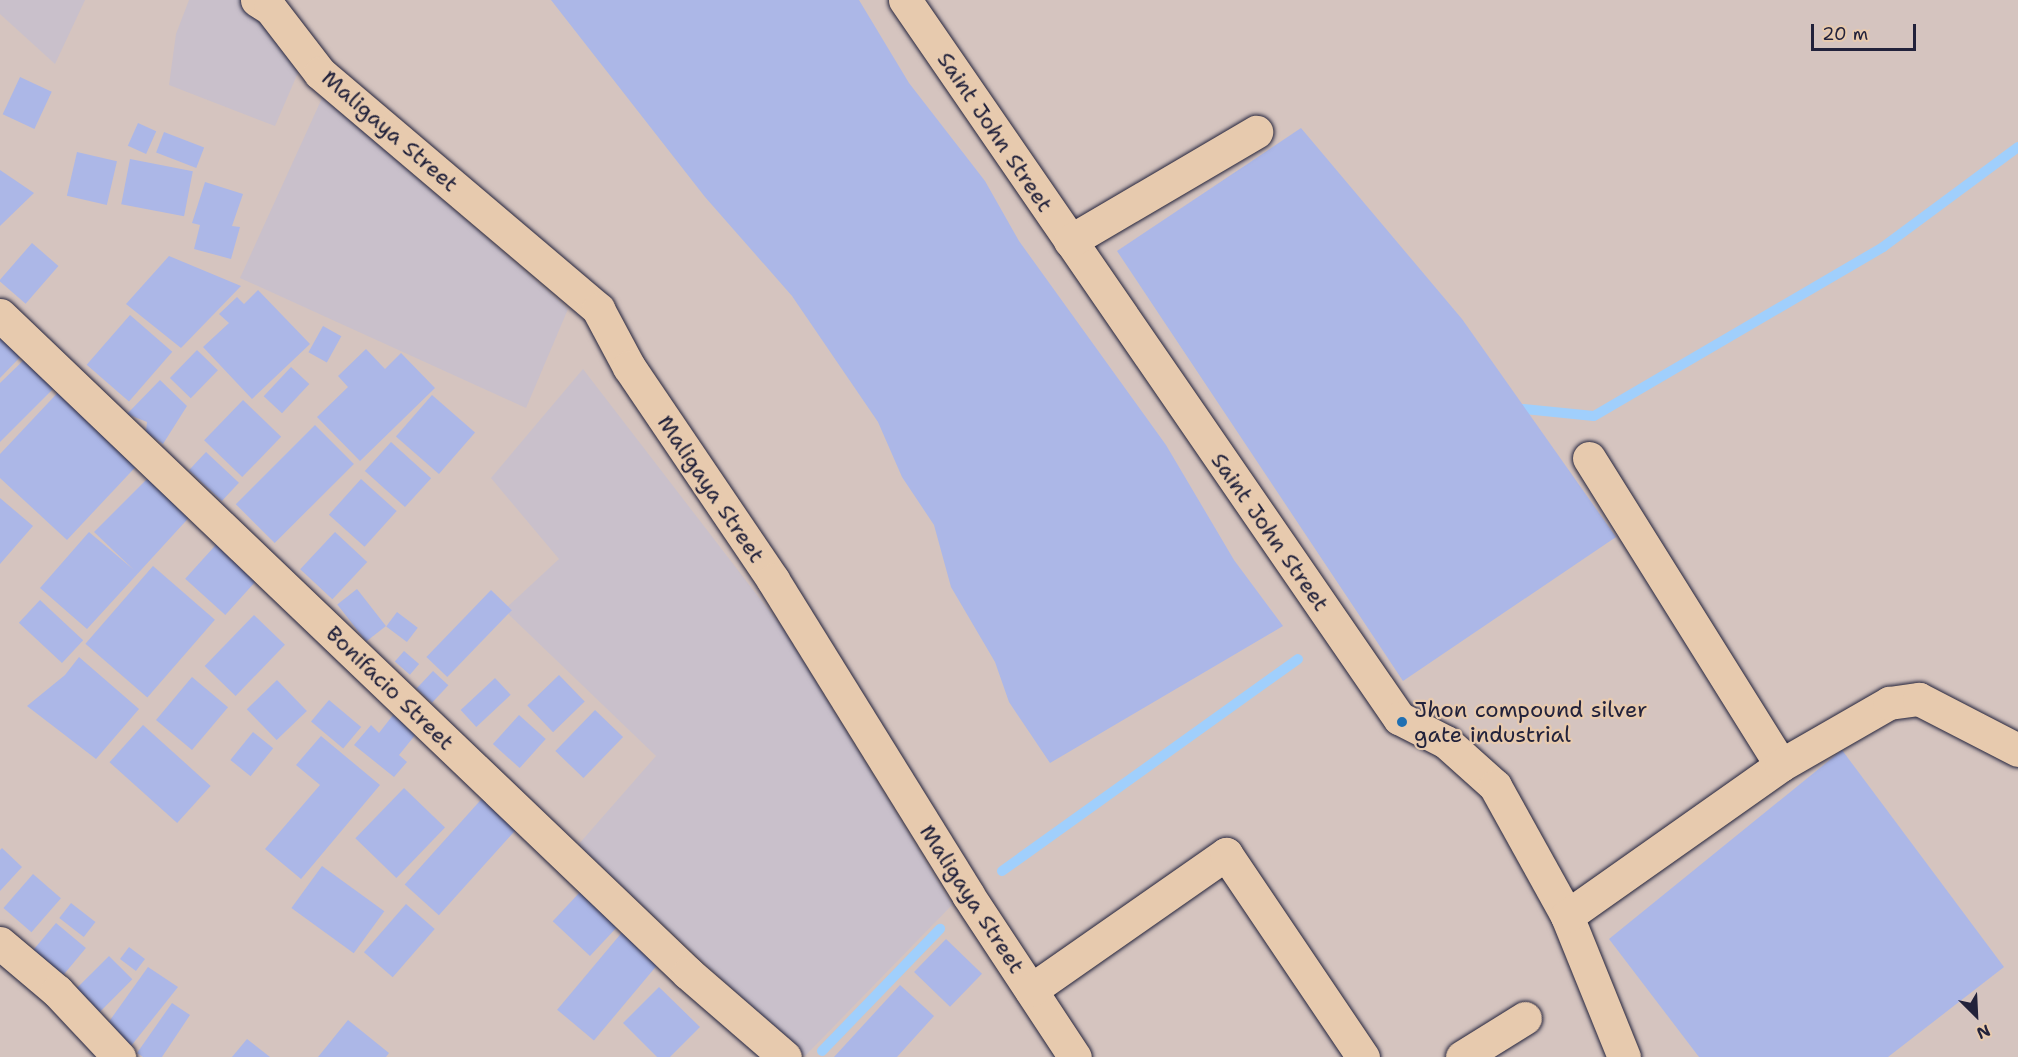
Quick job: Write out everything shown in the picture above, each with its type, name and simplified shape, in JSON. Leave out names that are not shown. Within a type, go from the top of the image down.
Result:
[{"type":"street","name":"Maligaya Street","points":[[257,0],[270,8],[320,73],[598,309],[629,367],[773,580],[1075,1057]]},
{"type":"street","name":"Saint John Street","points":[[905,0],[1399,718],[1446,742],[1495,786],[1567,916],[1624,1057]]},
{"type":"street","points":[[1070,241],[1256,132]]},
{"type":"street","name":"Bonifacio Street","points":[[0,315],[688,973],[785,1057]]},
{"type":"street","points":[[1589,458],[1781,765]]},
{"type":"street","points":[[1567,916],[1781,765],[1889,703],[1919,699],[2018,750]]},
{"type":"street","points":[[1031,990],[1226,854],[1362,1057]]},
{"type":"street","points":[[0,943],[57,991],[119,1057]]},
{"type":"street","points":[[1462,1057],[1525,1018]]},
{"type":"shaded area","points":[[0,0],[85,0],[55,64],[0,14]]},
{"type":"shaded area","points":[[189,0],[249,0],[300,68],[275,126],[169,85],[176,34]]},
{"type":"shaded area","points":[[323,96],[568,309],[526,408],[240,278]]},
{"type":"shaded area","points":[[583,369],[784,630],[952,905],[805,1056],[578,845],[656,756],[504,610],[559,559],[491,478]]},
{"type":"building","points":[[551,0],[859,0],[909,83],[985,181],[1019,241],[1166,445],[1234,560],[1283,626],[1050,763],[1009,702],[995,662],[951,587],[934,525],[902,477],[878,422],[792,296],[705,197]]},
{"type":"building","points":[[20,77],[52,92],[34,129],[3,114]]},
{"type":"building","points":[[138,123],[156,131],[146,154],[128,146]]},
{"type":"building","points":[[1301,128],[1462,319],[1616,537],[1403,681],[1117,251]]},
{"type":"building","points":[[164,132],[204,147],[196,168],[156,153]]},
{"type":"building","points":[[77,152],[117,161],[107,205],[67,196]]},
{"type":"building","points":[[130,159],[193,171],[184,216],[121,204]]},
{"type":"building","points":[[0,170],[34,193],[0,226]]},
{"type":"building","points":[[205,182],[243,194],[232,226],[240,227],[231,259],[194,249],[200,225],[192,223]]},
{"type":"building","points":[[32,243],[58,266],[26,304],[0,280]]},
{"type":"building","points":[[169,256],[241,286],[181,348],[126,304]]},
{"type":"building","points":[[258,290],[310,344],[252,399],[203,347],[229,323],[219,314],[237,297],[244,304]]},
{"type":"building","points":[[130,315],[172,352],[129,402],[87,365]]},
{"type":"building","points":[[323,326],[341,336],[327,362],[308,352]]},
{"type":"building","points":[[0,336],[26,351],[0,378]]},
{"type":"building","points":[[366,349],[385,369],[401,353],[435,388],[360,461],[317,417],[348,387],[338,376]]},
{"type":"building","points":[[197,350],[218,370],[191,398],[170,378]]},
{"type":"building","points":[[31,353],[60,382],[0,442],[0,383]]},
{"type":"building","points":[[291,367],[309,384],[282,413],[264,396]]},
{"type":"building","points":[[160,380],[187,406],[163,444],[146,432],[147,422],[127,414]]},
{"type":"building","points":[[64,386],[143,459],[67,540],[0,478],[0,454]]},
{"type":"building","points":[[432,395],[475,432],[439,474],[396,437]]},
{"type":"building","points":[[243,400],[281,437],[242,477],[204,440]]},
{"type":"building","points":[[315,425],[354,464],[275,543],[236,504]]},
{"type":"building","points":[[391,442],[431,478],[405,507],[365,471]]},
{"type":"building","points":[[206,452],[239,483],[222,501],[189,470]]},
{"type":"building","points":[[154,472],[195,511],[87,629],[40,588],[89,532],[134,570],[94,532]]},
{"type":"building","points":[[361,479],[397,511],[365,547],[329,515]]},
{"type":"building","points":[[0,498],[33,526],[0,564]]},
{"type":"building","points":[[335,532],[367,562],[332,599],[300,569]]},
{"type":"building","points":[[222,538],[262,574],[225,615],[185,579]]},
{"type":"building","points":[[153,566],[215,620],[147,698],[85,644]]},
{"type":"building","points":[[357,589],[386,626],[366,641],[337,604]]},
{"type":"building","points":[[491,590],[512,610],[447,677],[426,657]]},
{"type":"building","points":[[40,600],[83,640],[62,663],[19,623]]},
{"type":"building","points":[[397,612],[418,628],[407,642],[386,626]]},
{"type":"building","points":[[254,615],[285,645],[236,696],[205,666]]},
{"type":"building","points":[[404,651],[419,664],[410,675],[395,662]]},
{"type":"building","points":[[79,657],[139,709],[96,759],[27,706],[65,675]]},
{"type":"building","points":[[433,671],[448,685],[432,703],[417,689]]},
{"type":"building","points":[[559,675],[585,702],[553,732],[527,706]]},
{"type":"building","points":[[192,677],[228,707],[192,750],[156,720]]},
{"type":"building","points":[[495,678],[511,695],[476,727],[461,710]]},
{"type":"building","points":[[277,680],[307,711],[277,740],[247,709]]},
{"type":"building","points":[[329,700],[361,727],[343,748],[311,721]]},
{"type":"building","points":[[595,710],[623,737],[583,778],[555,751]]},
{"type":"building","points":[[393,715],[416,734],[399,755],[407,762],[394,777],[354,745],[371,725],[379,733]]},
{"type":"building","points":[[519,715],[546,739],[520,768],[493,744]]},
{"type":"building","points":[[143,725],[211,786],[177,823],[110,762]]},
{"type":"building","points":[[253,732],[273,748],[251,776],[230,760]]},
{"type":"building","points":[[321,736],[380,785],[301,879],[265,849],[320,785],[296,765]]},
{"type":"building","points":[[1842,750],[2004,967],[1888,1057],[1699,1057],[1609,939]]},
{"type":"building","points":[[404,788],[445,828],[396,878],[355,838]]},
{"type":"building","points":[[487,793],[521,824],[439,915],[405,884]]},
{"type":"building","points":[[2,848],[22,867],[0,891],[0,850]]},
{"type":"building","points":[[322,866],[384,911],[354,953],[291,908]]},
{"type":"building","points":[[33,874],[61,898],[31,932],[3,908]]},
{"type":"building","points":[[580,892],[617,927],[590,956],[553,921]]},
{"type":"building","points":[[71,903],[95,922],[84,937],[59,918]]},
{"type":"building","points":[[406,904],[435,929],[393,977],[364,952]]},
{"type":"building","points":[[56,923],[86,948],[63,976],[33,951]]},
{"type":"building","points":[[624,930],[661,961],[594,1041],[557,1010]]},
{"type":"building","points":[[946,939],[982,974],[950,1007],[914,972]]},
{"type":"building","points":[[129,947],[145,959],[136,971],[120,959]]},
{"type":"building","points":[[109,956],[132,979],[96,1015],[73,992]]},
{"type":"building","points":[[148,967],[178,987],[127,1051],[103,1030]]},
{"type":"building","points":[[900,985],[934,1016],[897,1057],[834,1057]]},
{"type":"building","points":[[659,987],[700,1027],[670,1057],[657,1057],[623,1023]]},
{"type":"building","points":[[172,1003],[190,1015],[162,1057],[143,1057],[137,1053]]},
{"type":"building","points":[[348,1020],[389,1053],[386,1057],[318,1057]]},
{"type":"building","points":[[247,1039],[270,1057],[232,1057]]},
{"type":"waterway","points":[[1517,416],[1523,409],[1594,416],[1883,247],[2018,147]]},
{"type":"waterway","points":[[1002,871],[1298,659]]},
{"type":"waterway","points":[[822,1051],[940,929]]},
{"type":"place","name":"Jhon compound silver gate industrial","points":[[1402,722]]}]
